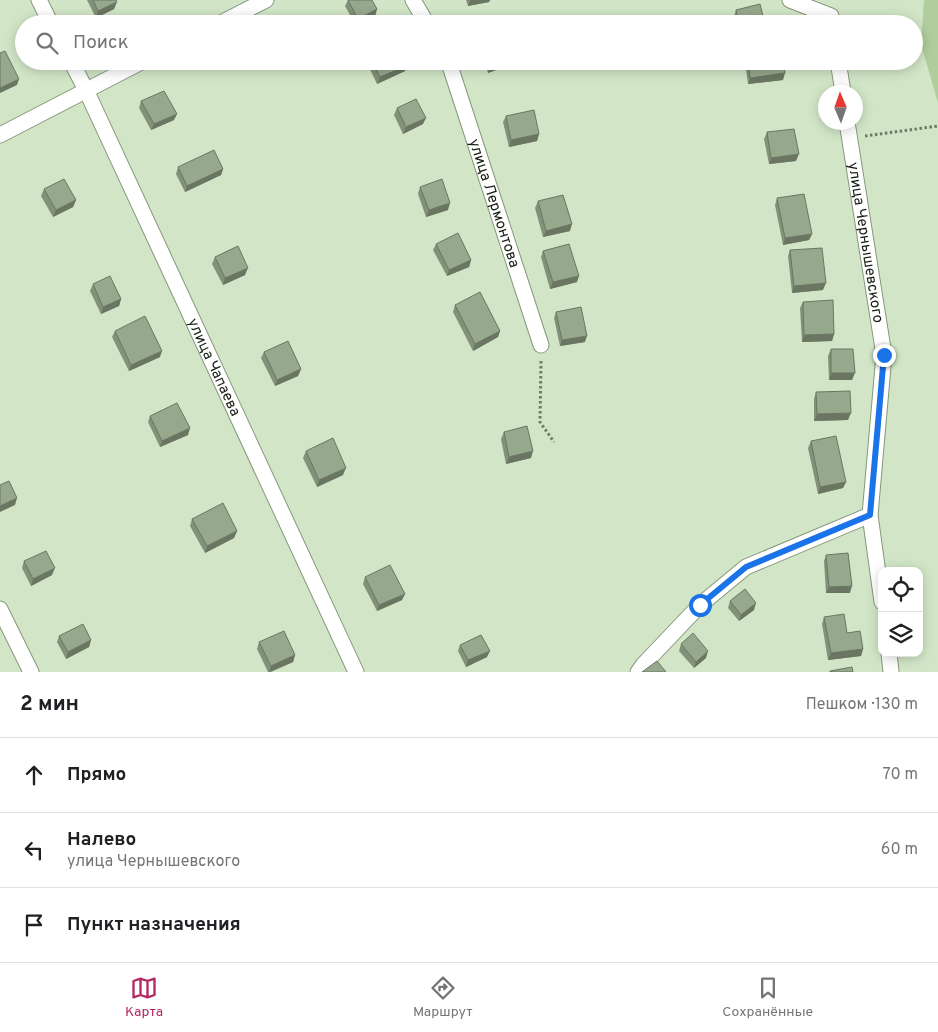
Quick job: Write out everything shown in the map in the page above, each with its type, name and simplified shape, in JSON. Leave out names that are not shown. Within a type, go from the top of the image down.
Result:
[{"type":"street","points":[[39,0],[46,15]]},
{"type":"street","points":[[237,15],[266,0]]},
{"type":"street","points":[[413,0],[422,15]]},
{"type":"street","points":[[790,0],[821,15]]},
{"type":"street","points":[[829,0],[830,15]]},
{"type":"street","name":"улица Чапаева","points":[[76,70],[356,672]]},
{"type":"street","points":[[0,135],[126,70]]},
{"type":"street","name":"улица Лермонтова","points":[[452,70],[541,345]]},
{"type":"street","points":[[839,70],[842,85]]},
{"type":"street","name":"улица Чернышевского","points":[[849,130],[884,355],[870,515],[878,573]]},
{"type":"street","points":[[638,672],[700,605],[746,567],[870,515]]},
{"type":"street","points":[[0,609],[31,672]]},
{"type":"street","points":[[889,657],[891,672]]},
{"type":"path","points":[[850,138],[938,126]]},
{"type":"path","points":[[541,345],[540,422],[554,442]]},
{"type":"shaded area","points":[[924,0],[938,0],[938,103],[923,51]]},
{"type":"building","points":[[93,0],[116,0],[117,2],[98,11]]},
{"type":"building","points":[[348,0],[372,0],[377,9],[366,15],[356,15]]},
{"type":"building","points":[[760,4],[763,15],[737,15],[736,10]]},
{"type":"building","points":[[5,51],[19,79],[0,88],[0,53]]},
{"type":"building","points":[[376,70],[396,70],[380,77]]},
{"type":"building","points":[[749,70],[784,70],[785,73],[750,78]]},
{"type":"building","points":[[164,91],[177,114],[154,124],[141,101]]},
{"type":"building","points":[[416,99],[426,118],[406,127],[397,108]]},
{"type":"building","points":[[534,110],[539,134],[511,140],[506,116]]},
{"type":"building","points":[[794,129],[799,154],[771,158],[767,132]]},
{"type":"building","points":[[214,150],[223,169],[187,186],[178,167]]},
{"type":"building","points":[[64,179],[76,200],[56,210],[44,189]]},
{"type":"building","points":[[442,179],[450,203],[429,210],[420,187]]},
{"type":"building","points":[[804,194],[812,234],[785,238],[777,198]]},
{"type":"building","points":[[563,195],[572,224],[546,231],[538,201]]},
{"type":"building","points":[[458,233],[471,260],[449,270],[436,244]]},
{"type":"building","points":[[569,244],[579,276],[553,282],[543,251]]},
{"type":"building","points":[[238,246],[248,268],[225,278],[215,257]]},
{"type":"building","points":[[822,248],[826,283],[794,286],[790,250]]},
{"type":"building","points":[[110,276],[121,299],[103,307],[93,284]]},
{"type":"building","points":[[480,292],[500,331],[475,344],[455,305]]},
{"type":"building","points":[[833,300],[834,334],[804,335],[803,302]]},
{"type":"building","points":[[581,307],[587,336],[562,340],[556,312]]},
{"type":"building","points":[[145,316],[162,351],[131,365],[115,331]]},
{"type":"building","points":[[288,341],[301,369],[277,380],[264,352]]},
{"type":"building","points":[[831,349],[853,349],[855,373],[831,373]]},
{"type":"building","points":[[850,391],[851,413],[817,414],[816,392]]},
{"type":"building","points":[[177,403],[190,428],[162,441],[150,416]]},
{"type":"building","points":[[527,426],[533,451],[509,457],[504,432]]},
{"type":"building","points":[[836,436],[846,482],[820,487],[811,441]]},
{"type":"building","points":[[333,438],[346,468],[319,480],[306,451]]},
{"type":"building","points":[[9,481],[17,498],[0,506],[0,485]]},
{"type":"building","points":[[223,503],[237,531],[207,546],[192,519]]},
{"type":"building","points":[[46,551],[55,568],[33,579],[24,561]]},
{"type":"building","points":[[848,553],[852,586],[829,587],[826,555]]},
{"type":"building","points":[[390,565],[405,594],[379,605],[365,577]]},
{"type":"building","points":[[745,589],[756,603],[741,615],[730,601]]},
{"type":"building","points":[[844,614],[847,633],[860,631],[863,649],[831,653],[824,617]]},
{"type":"building","points":[[83,624],[91,640],[68,652],[59,636]]},
{"type":"building","points":[[284,631],[295,655],[271,666],[259,642]]},
{"type":"building","points":[[693,633],[708,651],[696,662],[681,644]]},
{"type":"building","points":[[481,635],[490,651],[468,660],[460,645]]},
{"type":"building","points":[[657,661],[666,672],[642,672]]},
{"type":"building","points":[[852,667],[853,672],[830,672],[830,671]]},
{"type":"route","points":[[700,605],[746,567],[870,515],[884,355]]}]
